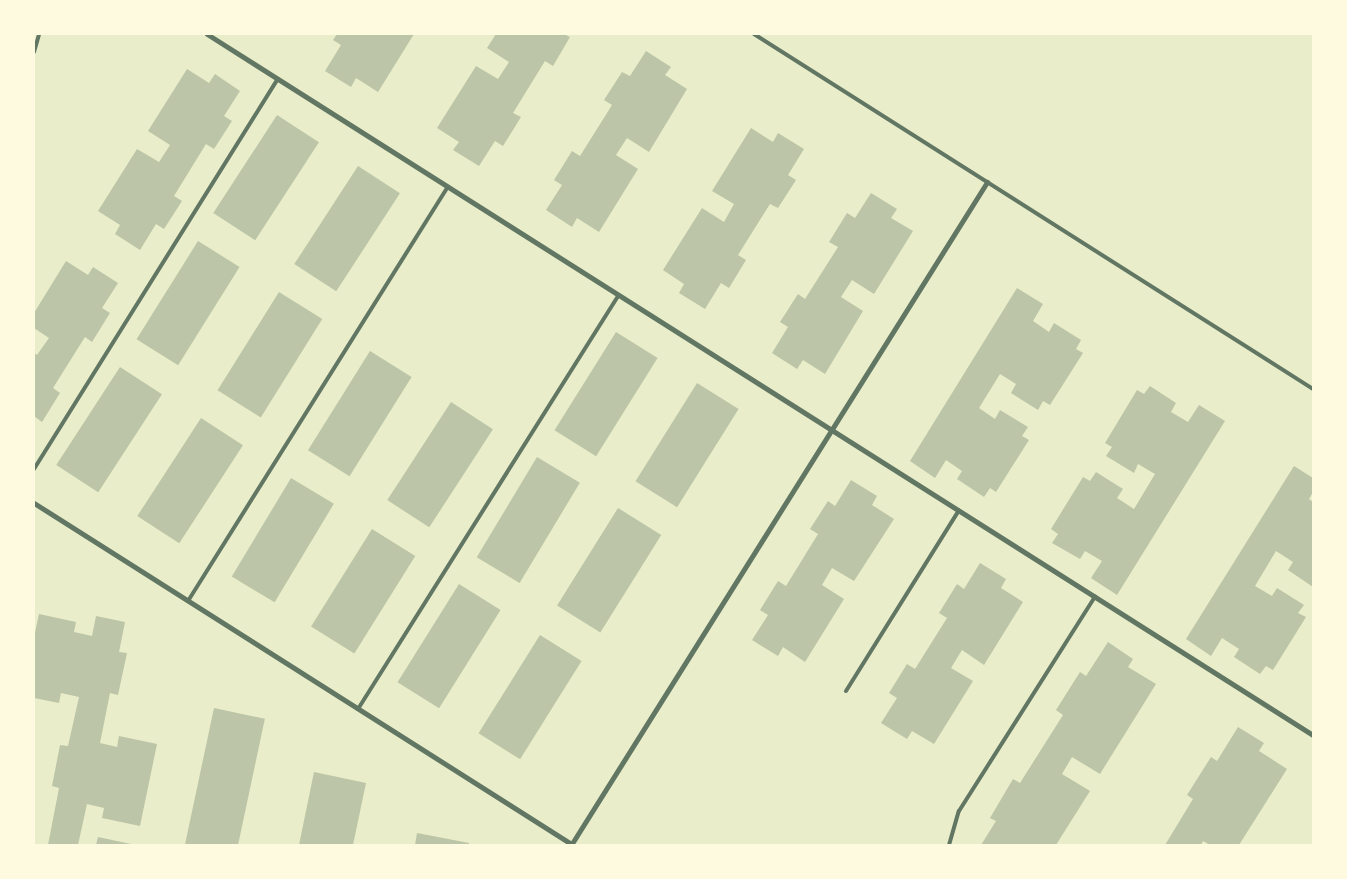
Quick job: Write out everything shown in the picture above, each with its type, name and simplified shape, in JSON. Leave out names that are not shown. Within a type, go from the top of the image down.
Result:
[{"type":"street","points":[[207,34],[1313,735]]},
{"type":"street","points":[[34,502],[571,845],[986,182]]},
{"type":"lane","points":[[34,52],[39,34]]},
{"type":"lane","points":[[754,34],[1313,389]]},
{"type":"lane","points":[[34,469],[278,79]]},
{"type":"lane","points":[[188,601],[448,187]]},
{"type":"lane","points":[[358,709],[619,295]]},
{"type":"lane","points":[[846,690],[959,510]]},
{"type":"lane","points":[[948,845],[959,811],[1095,597]]},
{"type":"building","points":[[337,34],[414,34],[378,92],[356,78],[351,87],[325,71],[341,45],[333,40]]},
{"type":"building","points":[[496,34],[564,34],[570,37],[553,66],[545,61],[513,113],[521,117],[503,146],[495,141],[479,166],[453,150],[459,142],[437,128],[476,66],[498,79],[509,62],[487,48]]},
{"type":"building","points":[[646,51],[671,67],[665,75],[687,89],[649,152],[627,138],[616,155],[638,169],[599,232],[577,218],[572,227],[546,210],[562,185],[554,180],[572,151],[580,156],[612,105],[604,100],[622,72],[630,76]]},
{"type":"building","points":[[187,69],[209,83],[215,74],[240,91],[224,116],[232,121],[214,149],[206,144],[174,196],[182,201],[164,229],[156,224],[140,250],[115,234],[120,225],[98,211],[137,149],[159,162],[170,145],[148,131]]},
{"type":"building","points":[[277,115],[319,142],[255,240],[213,213]]},
{"type":"building","points":[[751,128],[773,142],[778,133],[804,149],[788,175],[796,180],[778,208],[770,204],[738,255],[746,260],[729,288],[721,283],[705,309],[679,293],[684,284],[663,270],[702,208],[724,222],[734,204],[712,191]]},
{"type":"building","points":[[358,166],[400,193],[336,291],[294,264]]},
{"type":"building","points":[[871,193],[897,209],[891,218],[913,231],[874,294],[852,280],[841,297],[863,311],[825,374],[803,360],[797,369],[772,353],[788,327],[780,322],[798,294],[805,299],[838,247],[829,242],[847,213],[855,218]]},
{"type":"building","points":[[198,241],[240,267],[178,365],[137,339]]},
{"type":"building","points":[[66,261],[88,275],[93,267],[118,283],[102,308],[110,313],[92,342],[85,337],[53,388],[60,393],[42,422],[34,416],[34,353],[37,355],[49,338],[34,328],[34,313]]},
{"type":"building","points":[[1017,288],[1043,304],[1033,321],[1049,332],[1054,323],[1081,340],[1076,349],[1083,353],[1050,405],[1043,401],[1038,410],[1011,393],[1016,384],[1000,374],[979,408],[995,419],[1000,410],[1028,427],[1022,436],[1029,440],[996,492],[990,488],[984,497],[957,479],[962,471],[946,460],[935,478],[910,461]]},
{"type":"building","points":[[279,292],[322,319],[261,417],[218,390]]},
{"type":"building","points":[[616,332],[658,358],[596,456],[555,430]]},
{"type":"building","points":[[370,351],[412,377],[350,476],[308,450]]},
{"type":"building","points":[[120,367],[162,394],[98,492],[56,465]]},
{"type":"building","points":[[697,383],[739,409],[677,507],[636,481]]},
{"type":"building","points":[[1150,386],[1176,403],[1171,412],[1188,422],[1199,405],[1225,421],[1117,595],[1091,578],[1102,561],[1085,551],[1080,559],[1052,543],[1058,534],[1051,529],[1083,477],[1090,481],[1096,472],[1123,489],[1117,498],[1134,509],[1155,474],[1138,464],[1134,473],[1106,456],[1112,447],[1105,443],[1137,390],[1144,394]]},
{"type":"building","points":[[451,402],[493,429],[429,527],[387,500]]},
{"type":"building","points":[[201,418],[243,445],[179,543],[137,516]]},
{"type":"building","points":[[537,457],[580,483],[520,583],[477,557]]},
{"type":"building","points":[[1294,466],[1313,478],[1313,492],[1309,499],[1313,502],[1313,587],[1288,570],[1293,562],[1276,551],[1255,586],[1272,596],[1277,588],[1304,605],[1298,613],[1306,617],[1273,670],[1266,666],[1260,674],[1234,657],[1239,649],[1222,638],[1211,656],[1186,639]]},
{"type":"building","points":[[291,478],[334,504],[275,602],[232,577]]},
{"type":"building","points":[[851,480],[877,496],[872,505],[894,519],[854,581],[832,568],[822,585],[844,599],[805,662],[783,647],[778,656],[752,640],[768,615],[760,610],[778,581],[786,586],[818,534],[810,529],[828,501],[835,506]]},
{"type":"building","points":[[618,508],[661,535],[600,633],[557,606]]},
{"type":"building","points":[[372,529],[415,556],[354,654],[311,627]]},
{"type":"building","points":[[980,563],[1006,579],[1001,588],[1023,602],[984,665],[962,650],[951,668],[973,681],[934,744],[912,731],[907,739],[881,723],[897,698],[889,693],[907,664],[915,669],[947,618],[939,613],[957,584],[964,589]]},
{"type":"building","points":[[459,584],[501,610],[439,708],[398,682]]},
{"type":"building","points":[[39,614],[76,622],[74,632],[92,636],[96,616],[125,622],[119,652],[127,653],[118,695],[110,693],[100,743],[117,747],[119,736],[157,744],[140,826],[102,818],[104,808],[87,804],[78,845],[48,845],[59,788],[52,786],[60,745],[68,746],[79,697],[61,693],[59,703],[34,698],[34,637]]},
{"type":"building","points":[[540,635],[582,661],[520,759],[479,733]]},
{"type":"building","points":[[1108,642],[1133,659],[1128,667],[1156,684],[1100,774],[1072,757],[1062,774],[1090,791],[1056,845],[981,845],[996,821],[990,818],[1013,779],[1020,783],[1063,715],[1056,710],[1080,672],[1086,676]]},
{"type":"building","points":[[214,708],[265,719],[238,845],[185,845]]},
{"type":"building","points":[[1238,727],[1264,743],[1259,751],[1287,769],[1239,845],[1210,845],[1203,841],[1201,845],[1165,845],[1193,799],[1187,795],[1211,757],[1217,761]]},
{"type":"building","points":[[314,772],[366,783],[353,845],[299,845]]},
{"type":"building","points":[[417,833],[469,843],[469,845],[415,845]]},
{"type":"building","points":[[98,837],[131,844],[131,845],[96,845]]}]
